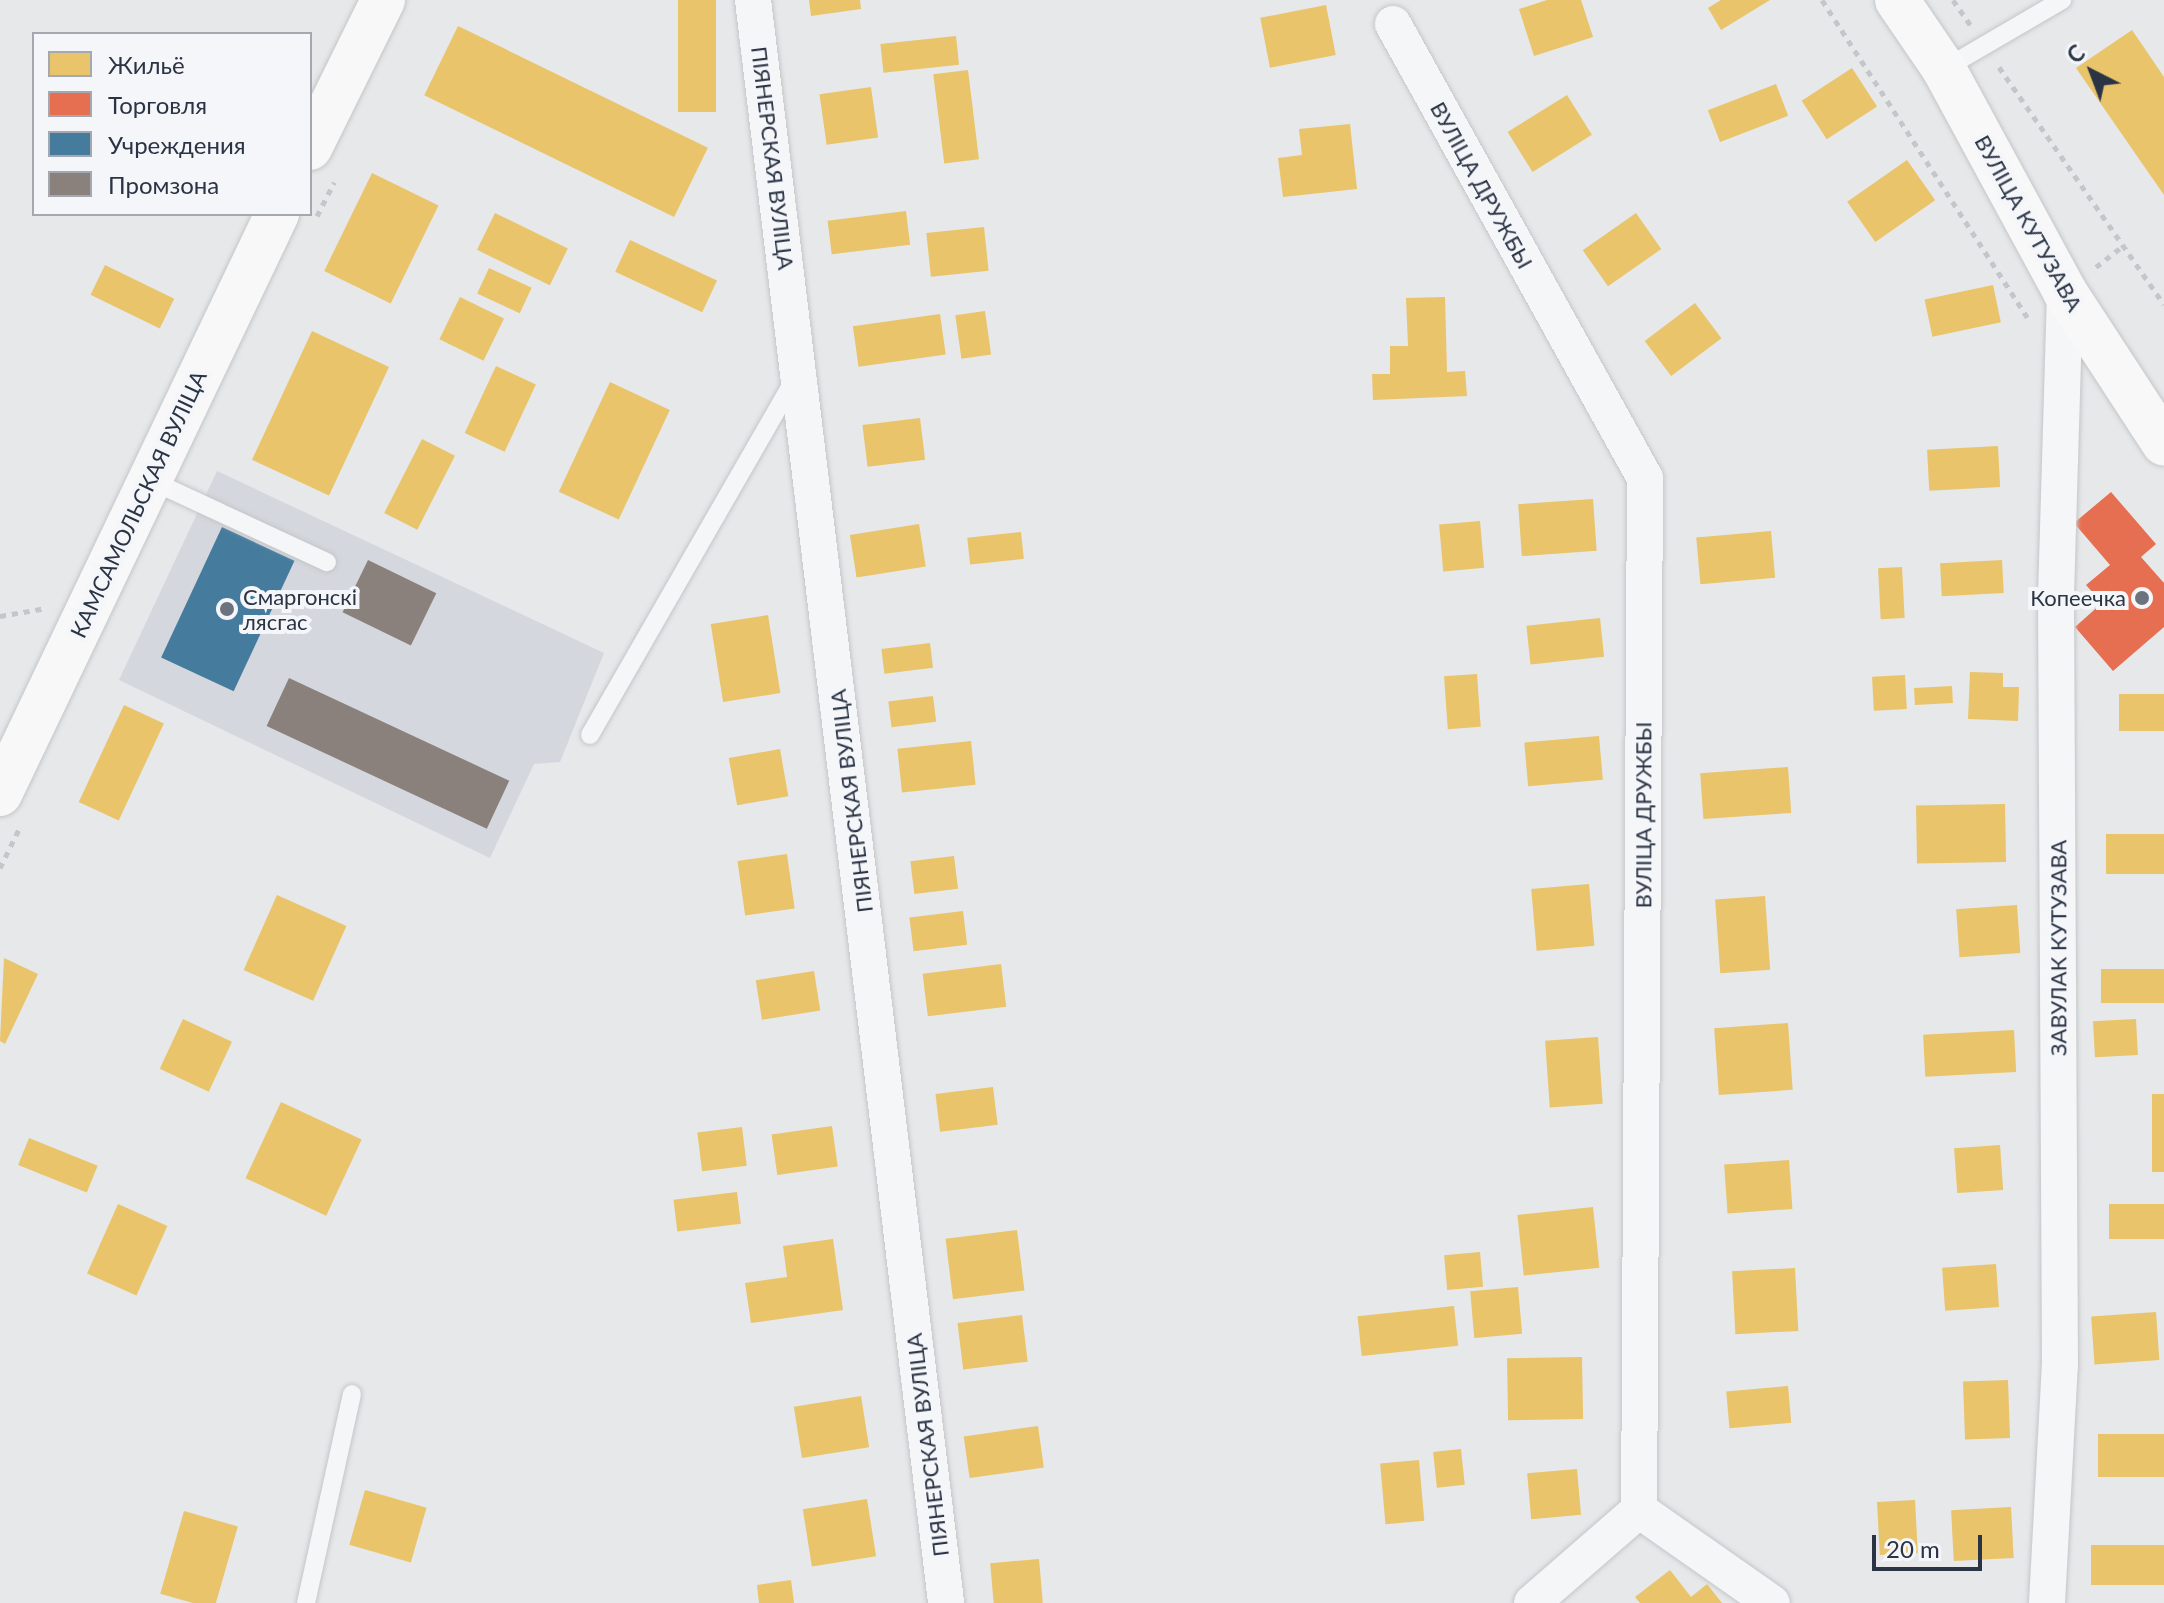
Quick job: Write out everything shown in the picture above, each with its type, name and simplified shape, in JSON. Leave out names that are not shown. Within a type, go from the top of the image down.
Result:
[{"type":"main road","name":"ВУЛІЦА КУТУЗАВА","points":[[1897,0],[1944,69],[2065,292],[2161,433]]},
{"type":"main road","points":[[312,144],[381,1]]},
{"type":"main road","name":"КАМСАМОЛЬСКАЯ ВУЛІЦА","points":[[0,794],[276,216]]},
{"type":"street","name":"ПІЯНЕРСКАЯ ВУЛІЦА","points":[[753,0],[946,1603]]},
{"type":"street","name":"ВУЛІЦА ДРУЖБЫ","points":[[1393,24],[1645,478],[1639,1510]]},
{"type":"street","name":"ЗАВУЛАК КУТУЗАВА","points":[[2047,1603],[2060,1366],[2056,596],[2065,292]]},
{"type":"street","points":[[1532,1603],[1639,1510],[1772,1603]]},
{"type":"lane","points":[[1944,69],[2062,0]]},
{"type":"lane","points":[[590,735],[799,370]]},
{"type":"lane","points":[[150,480],[327,562]]},
{"type":"lane","points":[[306,1603],[352,1394]]},
{"type":"path","points":[[1953,0],[2164,304]]},
{"type":"path","points":[[0,616],[58,607]]},
{"type":"shaded area","points":[[217,471],[604,653],[560,762],[534,764],[490,858],[119,680]]},
{"type":"building: Жильё","points":[[678,0],[716,0],[716,112],[678,112]]},
{"type":"building: Жильё","points":[[809,0],[860,0],[861,9],[811,16]]},
{"type":"building: Жильё","points":[[1547,0],[1581,0],[1593,37],[1534,56],[1519,9]]},
{"type":"building: Жильё","points":[[1721,0],[1770,0],[1721,30],[1708,8]]},
{"type":"building: Жильё","points":[[1326,5],[1336,55],[1270,68],[1260,18]]},
{"type":"building: Жильё","points":[[458,26],[708,148],[674,217],[424,95]]},
{"type":"building: Жильё","points":[[2132,30],[2164,77],[2164,195],[2076,68]]},
{"type":"building: Жильё","points":[[956,36],[959,65],[883,73],[880,44]]},
{"type":"building: Жильё","points":[[1852,68],[1877,107],[1827,139],[1802,101]]},
{"type":"building: Жильё","points":[[968,70],[979,159],[944,164],[933,74]]},
{"type":"building: Жильё","points":[[1776,84],[1788,116],[1720,142],[1708,110]]},
{"type":"building: Жильё","points":[[871,87],[878,138],[827,145],[820,94]]},
{"type":"building: Жильё","points":[[1567,95],[1592,135],[1533,172],[1508,132]]},
{"type":"building: Жильё","points":[[1350,124],[1357,189],[1283,197],[1278,158],[1302,155],[1299,129]]},
{"type":"building: Жильё","points":[[1907,160],[1935,200],[1875,242],[1847,202]]},
{"type":"building: Жильё","points":[[372,173],[439,205],[391,303],[324,271]]},
{"type":"building: Жильё","points":[[906,211],[910,245],[832,254],[828,221]]},
{"type":"building: Жильё","points":[[495,213],[568,249],[550,285],[477,250]]},
{"type":"building: Жильё","points":[[1636,213],[1661,249],[1608,286],[1583,250]]},
{"type":"building: Жильё","points":[[984,227],[989,271],[931,277],[926,233]]},
{"type":"building: Жильё","points":[[630,240],[717,281],[702,312],[615,272]]},
{"type":"building: Жильё","points":[[105,265],[174,299],[160,328],[91,295]]},
{"type":"building: Жильё","points":[[489,268],[532,288],[520,313],[477,293]]},
{"type":"building: Жильё","points":[[1993,285],[2001,322],[1932,337],[1925,300]]},
{"type":"building: Жильё","points":[[460,297],[504,318],[483,361],[439,339]]},
{"type":"building: Жильё","points":[[1445,297],[1447,372],[1465,371],[1467,396],[1373,400],[1372,374],[1390,374],[1390,346],[1408,346],[1406,298]]},
{"type":"building: Жильё","points":[[1695,303],[1721,338],[1671,376],[1645,341]]},
{"type":"building: Жильё","points":[[985,311],[991,355],[961,359],[955,315]]},
{"type":"building: Жильё","points":[[940,314],[946,355],[859,367],[853,326]]},
{"type":"building: Жильё","points":[[312,331],[389,367],[329,496],[252,460]]},
{"type":"building: Жильё","points":[[496,366],[536,385],[505,452],[465,433]]},
{"type":"building: Жильё","points":[[610,382],[670,410],[619,520],[559,492]]},
{"type":"building: Жильё","points":[[920,418],[925,460],[868,467],[862,425]]},
{"type":"building: Жильё","points":[[422,439],[455,456],[417,530],[384,513]]},
{"type":"building: Жильё","points":[[1998,446],[2000,487],[1929,491],[1927,450]]},
{"type":"building: Жильё","points":[[1593,499],[1597,551],[1522,556],[1518,504]]},
{"type":"building: Жильё","points":[[1480,521],[1484,568],[1443,571],[1439,525]]},
{"type":"building: Жильё","points":[[919,524],[926,566],[857,577],[850,535]]},
{"type":"building: Жильё","points":[[1771,531],[1775,578],[1700,584],[1696,538]]},
{"type":"building: Жильё","points":[[1021,532],[1024,559],[970,564],[967,538]]},
{"type":"building: Жильё","points":[[2002,560],[2004,593],[1942,596],[1940,563]]},
{"type":"building: Жильё","points":[[1902,567],[1905,618],[1881,619],[1878,568]]},
{"type":"building: Жильё","points":[[768,615],[780,693],[723,702],[711,624]]},
{"type":"building: Жильё","points":[[1600,618],[1604,657],[1530,665],[1526,626]]},
{"type":"building: Жильё","points":[[930,643],[933,668],[884,674],[881,649]]},
{"type":"building: Жильё","points":[[1970,672],[2003,673],[2003,687],[2019,687],[2018,721],[1968,719]]},
{"type":"building: Жильё","points":[[1477,674],[1481,727],[1448,729],[1444,676]]},
{"type":"building: Жильё","points":[[1905,675],[1907,709],[1874,711],[1872,677]]},
{"type":"building: Жильё","points":[[1952,686],[1953,703],[1915,705],[1914,688]]},
{"type":"building: Жильё","points":[[2119,694],[2164,694],[2164,731],[2119,731]]},
{"type":"building: Жильё","points":[[933,696],[936,722],[892,727],[888,701]]},
{"type":"building: Жильё","points":[[124,705],[164,724],[119,821],[79,802]]},
{"type":"building: Жильё","points":[[1599,736],[1603,780],[1528,786],[1524,743]]},
{"type":"building: Жильё","points":[[971,741],[976,785],[902,792],[897,749]]},
{"type":"building: Жильё","points":[[780,749],[788,796],[737,805],[729,758]]},
{"type":"building: Жильё","points":[[1788,767],[1791,813],[1703,819],[1700,773]]},
{"type":"building: Жильё","points":[[2005,804],[2006,862],[1917,864],[1916,806]]},
{"type":"building: Жильё","points":[[2106,834],[2164,834],[2164,874],[2106,874]]},
{"type":"building: Жильё","points":[[787,854],[795,908],[745,915],[737,861]]},
{"type":"building: Жильё","points":[[954,856],[958,889],[914,894],[910,861]]},
{"type":"building: Жильё","points":[[1589,884],[1594,946],[1537,951],[1531,889]]},
{"type":"building: Жильё","points":[[277,895],[346,926],[313,1001],[244,970]]},
{"type":"building: Жильё","points":[[1765,896],[1770,970],[1720,973],[1715,899]]},
{"type":"building: Жильё","points":[[2017,905],[2020,953],[1959,957],[1956,909]]},
{"type":"building: Жильё","points":[[963,911],[967,945],[914,951],[909,918]]},
{"type":"building: Жильё","points":[[4,958],[38,974],[5,1044],[0,1041]]},
{"type":"building: Жильё","points":[[1001,964],[1006,1007],[928,1016],[923,974]]},
{"type":"building: Жильё","points":[[2101,969],[2164,969],[2164,1003],[2101,1003]]},
{"type":"building: Жильё","points":[[814,971],[820,1011],[762,1020],[756,980]]},
{"type":"building: Жильё","points":[[183,1019],[232,1042],[209,1092],[160,1069]]},
{"type":"building: Жильё","points":[[2136,1019],[2138,1055],[2095,1057],[2093,1021]]},
{"type":"building: Жильё","points":[[1788,1023],[1793,1090],[1719,1095],[1714,1028]]},
{"type":"building: Жильё","points":[[2014,1030],[2016,1072],[1925,1077],[1923,1035]]},
{"type":"building: Жильё","points":[[1598,1037],[1603,1104],[1550,1108],[1545,1041]]},
{"type":"building: Жильё","points":[[993,1087],[998,1125],[940,1132],[935,1094]]},
{"type":"building: Жильё","points":[[2152,1094],[2164,1094],[2164,1172],[2152,1172]]},
{"type":"building: Жильё","points":[[281,1102],[362,1140],[326,1216],[246,1178]]},
{"type":"building: Жильё","points":[[832,1126],[838,1167],[777,1175],[772,1134]]},
{"type":"building: Жильё","points":[[742,1127],[747,1166],[702,1171],[697,1132]]},
{"type":"building: Жильё","points":[[29,1138],[98,1166],[87,1193],[18,1165]]},
{"type":"building: Жильё","points":[[2000,1145],[2003,1190],[1957,1193],[1954,1148]]},
{"type":"building: Жильё","points":[[1789,1160],[1792,1209],[1728,1213],[1724,1165]]},
{"type":"building: Жильё","points":[[737,1192],[741,1224],[677,1232],[673,1200]]},
{"type":"building: Жильё","points":[[118,1204],[167,1226],[136,1295],[87,1273]]},
{"type":"building: Жильё","points":[[2109,1204],[2164,1204],[2164,1239],[2109,1239]]},
{"type":"building: Жильё","points":[[1593,1207],[1599,1268],[1524,1276],[1517,1215]]},
{"type":"building: Жильё","points":[[1017,1230],[1024,1291],[953,1299],[946,1239]]},
{"type":"building: Жильё","points":[[833,1239],[843,1310],[751,1323],[745,1283],[787,1277],[783,1246]]},
{"type":"building: Жильё","points":[[1480,1252],[1483,1287],[1447,1290],[1444,1255]]},
{"type":"building: Жильё","points":[[1996,1264],[1999,1307],[1945,1311],[1942,1268]]},
{"type":"building: Жильё","points":[[1795,1268],[1798,1331],[1735,1334],[1732,1271]]},
{"type":"building: Жильё","points":[[1518,1287],[1522,1334],[1474,1338],[1470,1291]]},
{"type":"building: Жильё","points":[[1454,1306],[1458,1346],[1362,1356],[1358,1316]]},
{"type":"building: Жильё","points":[[2156,1312],[2159,1360],[2095,1364],[2091,1317]]},
{"type":"building: Жильё","points":[[1022,1315],[1028,1362],[963,1370],[957,1323]]},
{"type":"building: Жильё","points":[[1582,1357],[1583,1419],[1508,1420],[1507,1358]]},
{"type":"building: Жильё","points":[[2008,1380],[2010,1438],[1965,1440],[1963,1382]]},
{"type":"building: Жильё","points":[[1788,1386],[1791,1423],[1729,1428],[1726,1391]]},
{"type":"building: Жильё","points":[[861,1396],[869,1447],[802,1458],[794,1407]]},
{"type":"building: Жильё","points":[[1038,1426],[1044,1468],[970,1478],[964,1436]]},
{"type":"building: Жильё","points":[[2098,1434],[2164,1434],[2164,1477],[2098,1477]]},
{"type":"building: Жильё","points":[[1461,1449],[1465,1485],[1437,1488],[1433,1452]]},
{"type":"building: Жильё","points":[[1419,1460],[1424,1521],[1385,1524],[1380,1463]]},
{"type":"building: Жильё","points":[[1577,1469],[1581,1515],[1531,1519],[1527,1473]]},
{"type":"building: Жильё","points":[[365,1490],[427,1508],[411,1562],[349,1545]]},
{"type":"building: Жильё","points":[[867,1499],[876,1556],[812,1566],[803,1509]]},
{"type":"building: Жильё","points":[[1915,1500],[1918,1553],[1880,1555],[1877,1502]]},
{"type":"building: Жильё","points":[[2011,1507],[2014,1558],[1954,1561],[1951,1510]]},
{"type":"building: Жильё","points":[[184,1511],[238,1526],[216,1603],[193,1603],[160,1594]]},
{"type":"building: Жильё","points":[[2091,1545],[2164,1545],[2164,1585],[2091,1585]]},
{"type":"building: Жильё","points":[[1039,1559],[1043,1603],[994,1603],[990,1563]]},
{"type":"building: Жильё","points":[[1670,1570],[1691,1597],[1707,1584],[1722,1603],[1640,1603],[1635,1597]]},
{"type":"building: Жильё","points":[[791,1580],[794,1603],[759,1603],[757,1585]]},
{"type":"building: Торговля","points":[[2111,492],[2156,544],[2141,557],[2164,583],[2164,627],[2113,671],[2075,627],[2102,603],[2086,585],[2110,565],[2074,523]]},
{"type":"building: Учреждения","name":"Смаргонскі лясгас","points":[[222,527],[295,561],[234,691],[161,658]]},
{"type":"building: Промзона","points":[[368,560],[436,593],[411,645],[343,612]]},
{"type":"building: Промзона","points":[[289,678],[509,781],[487,829],[267,726]]},
{"type":"place","name":"Копеечка","points":[[2142,598]]},
{"type":"place","name":"Смаргонскі лясгас","points":[[227,609]]}]
